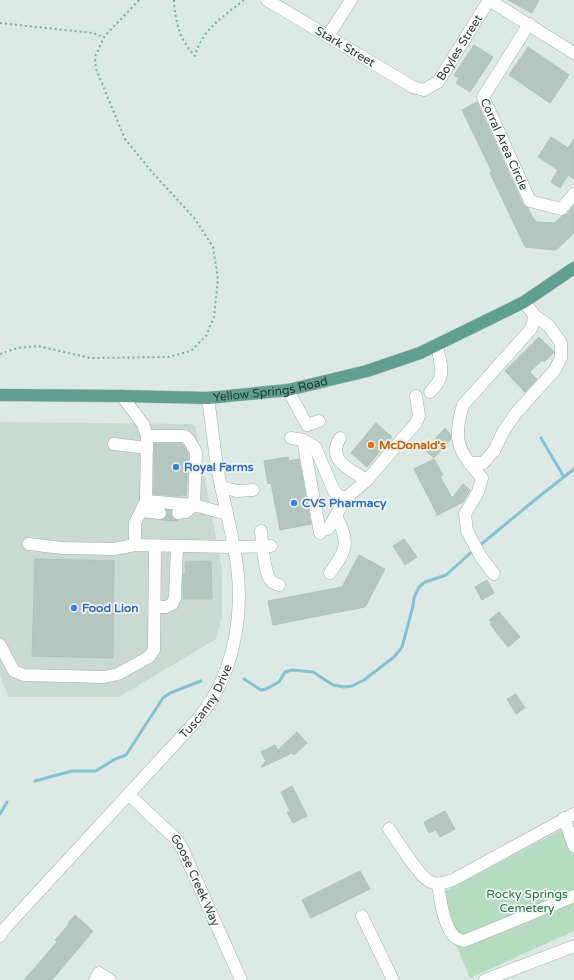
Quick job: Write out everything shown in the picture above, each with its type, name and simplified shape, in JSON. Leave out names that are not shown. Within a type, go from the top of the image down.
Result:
[{"type":"main road","name":"Yellow Springs Road","points":[[0,396],[208,398],[288,390],[367,371],[437,346],[524,302],[574,268]]},
{"type":"street","name":"Stark Street","points":[[268,0],[413,87],[424,90]]},
{"type":"street","points":[[328,36],[351,0]]},
{"type":"street","points":[[489,0],[574,53]]},
{"type":"street","name":"Boyles Street","points":[[424,90],[438,82],[489,0]]},
{"type":"street","name":"Corral Area Circle","points":[[529,24],[483,96],[530,201],[560,209],[574,194]]},
{"type":"street","points":[[469,463],[483,463],[494,451],[503,432],[516,413],[554,371],[561,358],[561,342],[549,326],[535,316],[524,302]]},
{"type":"street","points":[[494,574],[481,557],[467,531],[465,514],[478,492],[482,478],[469,463],[458,443],[458,421],[463,405],[531,329],[535,316]]},
{"type":"street","points":[[430,392],[438,385],[442,371],[437,346]]},
{"type":"street","points":[[288,390],[307,425]]},
{"type":"street","points":[[122,396],[143,424],[147,436],[144,506],[135,523],[135,545]]},
{"type":"street","points":[[297,439],[324,531],[336,516],[346,498],[367,480],[416,423],[419,416],[416,396]]},
{"type":"street","name":"Tuscanny Drive","points":[[0,936],[6,927],[196,721],[210,702],[221,681],[232,653],[239,605],[237,566],[221,487],[208,398]]},
{"type":"street","points":[[297,439],[307,425],[320,421]]},
{"type":"street","points":[[147,436],[185,436],[196,452],[194,505],[186,512],[178,513]]},
{"type":"street","points":[[340,438],[336,448],[336,454],[339,460],[367,480]]},
{"type":"street","points":[[297,439],[315,447],[334,491],[339,496],[346,498]]},
{"type":"street","points":[[114,444],[147,448]]},
{"type":"street","points":[[221,487],[237,491],[253,490]]},
{"type":"street","points":[[144,506],[194,505],[227,514]]},
{"type":"street","points":[[144,506],[160,513]]},
{"type":"street","points":[[330,573],[342,557],[346,541],[343,529],[336,516]]},
{"type":"street","points":[[261,531],[266,545],[270,579],[274,584],[279,585]]},
{"type":"street","points":[[29,544],[62,548],[114,549],[135,545],[233,547],[266,545]]},
{"type":"street","points":[[0,645],[14,671],[24,675],[104,677],[118,674],[149,657],[154,650],[155,546]]},
{"type":"street","points":[[155,607],[166,607],[172,604],[175,598],[178,546]]},
{"type":"street","name":"Goose Creek Way","points":[[129,794],[177,840],[182,848],[241,980]]},
{"type":"street","points":[[389,829],[421,874],[428,881],[438,884],[453,880],[569,816],[574,846]]},
{"type":"street","points":[[438,884],[441,902],[448,926],[452,934],[458,939],[464,941],[574,896]]},
{"type":"street","points":[[362,916],[393,980]]},
{"type":"street","points":[[485,980],[574,946]]},
{"type":"street","points":[[95,980],[99,973],[110,980]]},
{"type":"path","points":[[0,354],[17,348],[38,346],[90,358],[168,357],[191,351],[206,336],[214,317],[218,279],[213,247],[195,219],[152,172],[125,139],[96,69],[95,57],[104,37],[139,0]]},
{"type":"path","points":[[174,0],[175,15],[180,34],[189,49],[196,56],[198,47],[210,28],[220,18],[244,0]]},
{"type":"path","points":[[0,23],[93,33],[104,37]]},
{"type":"shaded area","points":[[0,422],[191,424],[195,426],[222,569],[222,616],[216,639],[119,697],[9,697],[0,676]]},
{"type":"green space","name":"Rocky Springs Cemetery","points":[[570,825],[574,836],[574,931],[470,978],[457,947],[444,931],[434,897]]},
{"type":"building","points":[[508,0],[539,0],[532,13]]},
{"type":"building","points":[[474,45],[493,57],[470,92],[456,83],[459,78],[454,75]]},
{"type":"building","points":[[528,47],[569,75],[550,103],[509,75]]},
{"type":"building","points":[[477,102],[523,204],[528,208],[536,222],[554,223],[562,216],[567,214],[574,205],[574,233],[556,250],[525,247],[490,173],[492,172],[462,110]]},
{"type":"building","points":[[551,137],[568,148],[574,139],[574,179],[568,175],[560,188],[551,182],[558,170],[538,157]]},
{"type":"building","points":[[539,337],[554,352],[544,362],[542,360],[530,372],[537,379],[525,392],[505,371]]},
{"type":"building","name":"McDonald's","points":[[376,423],[392,437],[367,467],[351,453]]},
{"type":"building","points":[[445,428],[450,434],[451,439],[434,458],[425,450]]},
{"type":"building","name":"Royal Farms","points":[[154,444],[183,445],[187,452],[188,459],[186,495],[179,496],[154,494]]},
{"type":"building","name":"CVS Pharmacy","points":[[288,457],[289,461],[299,459],[311,524],[280,530],[271,483],[268,484],[264,461]]},
{"type":"building","points":[[434,459],[443,475],[440,476],[452,498],[463,484],[470,490],[463,502],[436,516],[437,514],[414,469]]},
{"type":"building","points":[[167,510],[171,511],[172,517],[178,521],[161,520],[166,517]]},
{"type":"building","points":[[404,539],[417,557],[405,565],[393,546]]},
{"type":"building","points":[[359,555],[385,569],[365,607],[273,625],[268,601],[342,587]]},
{"type":"building","name":"Food Lion","points":[[35,559],[114,561],[113,658],[32,656]]},
{"type":"building","points":[[211,561],[212,599],[183,599],[183,574],[186,574],[185,562]]},
{"type":"building","points":[[487,580],[494,593],[482,600],[475,587]]},
{"type":"building","points":[[499,612],[520,637],[508,647],[490,624],[492,623],[489,620]]},
{"type":"building","points":[[516,694],[525,708],[516,714],[507,699]]},
{"type":"building","points":[[297,732],[307,743],[294,755],[292,753],[262,767],[261,766],[266,761],[261,752],[275,745],[278,750]]},
{"type":"building","points":[[292,786],[307,816],[293,823],[287,812],[290,811],[281,792]]},
{"type":"building","points":[[445,811],[455,829],[440,837],[436,830],[429,833],[424,822]]},
{"type":"building","points":[[360,871],[370,889],[311,918],[302,900]]},
{"type":"building","points":[[75,915],[93,931],[52,980],[24,980],[57,942],[55,940]]},
{"type":"waterway","points":[[541,438],[564,477]]},
{"type":"waterway","points":[[479,546],[574,469]]},
{"type":"waterway","points":[[244,679],[261,690],[279,682],[285,672],[292,670],[313,672],[333,685],[344,687],[352,686],[364,680],[394,657],[402,647],[414,598],[419,587],[425,582],[446,575],[475,549]]},
{"type":"waterway","points":[[35,781],[72,771],[96,771],[115,759],[126,755],[163,698],[170,693],[201,681]]},
{"type":"waterway","points":[[0,814],[7,802]]},
{"type":"tunnel","points":[[160,513],[178,513]]},
{"type":"place","name":"McDonald's","points":[[371,445]]},
{"type":"place","name":"Royal Farms","points":[[176,467]]},
{"type":"place","name":"CVS Pharmacy","points":[[294,503]]},
{"type":"place","name":"Food Lion","points":[[74,608]]}]
